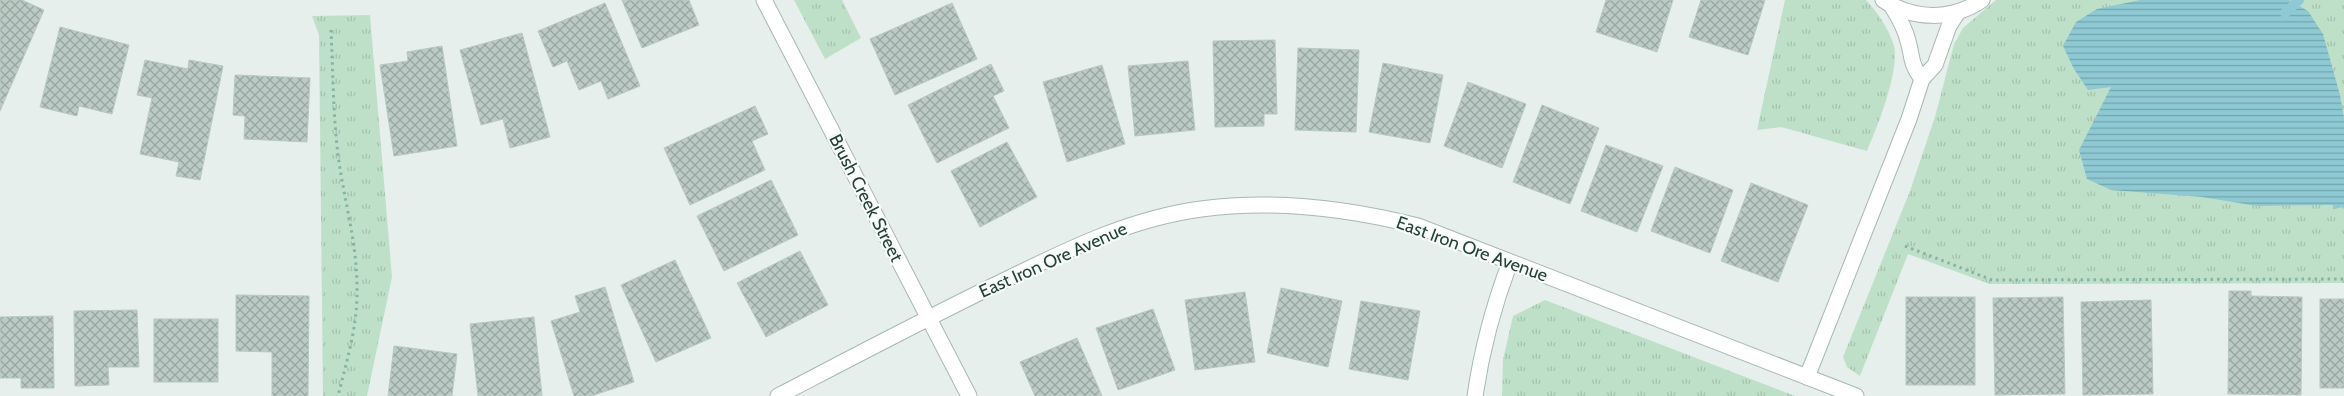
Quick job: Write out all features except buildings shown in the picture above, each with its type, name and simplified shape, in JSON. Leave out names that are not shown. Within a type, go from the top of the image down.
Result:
[{"type":"street","name":"Brush Creek Street","points":[[764,0],[969,396]]},
{"type":"street","points":[[1887,2],[1921,15],[1940,16],[1958,12],[1982,0]]},
{"type":"street","points":[[1887,2],[1900,18],[1908,40],[1912,65],[1922,78]]},
{"type":"street","points":[[1807,377],[1909,119],[1922,78],[1935,65],[1949,26],[1958,12]]},
{"type":"street","name":"East Iron Ore Avenue","points":[[778,396],[927,318],[1072,247],[1115,230],[1156,218],[1201,209],[1274,205],[1349,210],[1418,226],[1856,396]]},
{"type":"street","points":[[1475,396],[1480,358],[1493,308],[1510,262]]},
{"type":"path","points":[[331,30],[334,116],[338,154],[356,259],[357,289],[349,358],[338,396]]},
{"type":"path","points":[[1905,246],[1992,280],[2344,279]]},
{"type":"green space","points":[[794,0],[842,0],[861,38],[825,59]]},
{"type":"green space","points":[[1785,0],[1866,0],[1886,27],[1894,46],[1894,69],[1891,84],[1867,151],[1781,127],[1757,130]]},
{"type":"green space","points":[[1996,0],[2344,0],[2344,283],[1990,284],[1908,254],[1860,376],[1847,367],[1843,357],[1910,191],[1935,117],[1954,44],[1963,28]]},
{"type":"green space","points":[[370,15],[392,277],[367,396],[323,396],[319,35],[312,16]]},
{"type":"green space","points":[[1545,300],[1795,396],[1502,396],[1503,360],[1513,316]]},
{"type":"water","points":[[2140,0],[2289,0],[2308,11],[2323,34],[2340,95],[2344,118],[2344,207],[2333,209],[2333,205],[2257,206],[2202,197],[2111,190],[2087,179],[2079,150],[2111,87],[2088,90],[2074,69],[2063,46],[2076,22],[2097,9]]},
{"type":"waterway","points":[[2285,13],[2299,0]]}]
